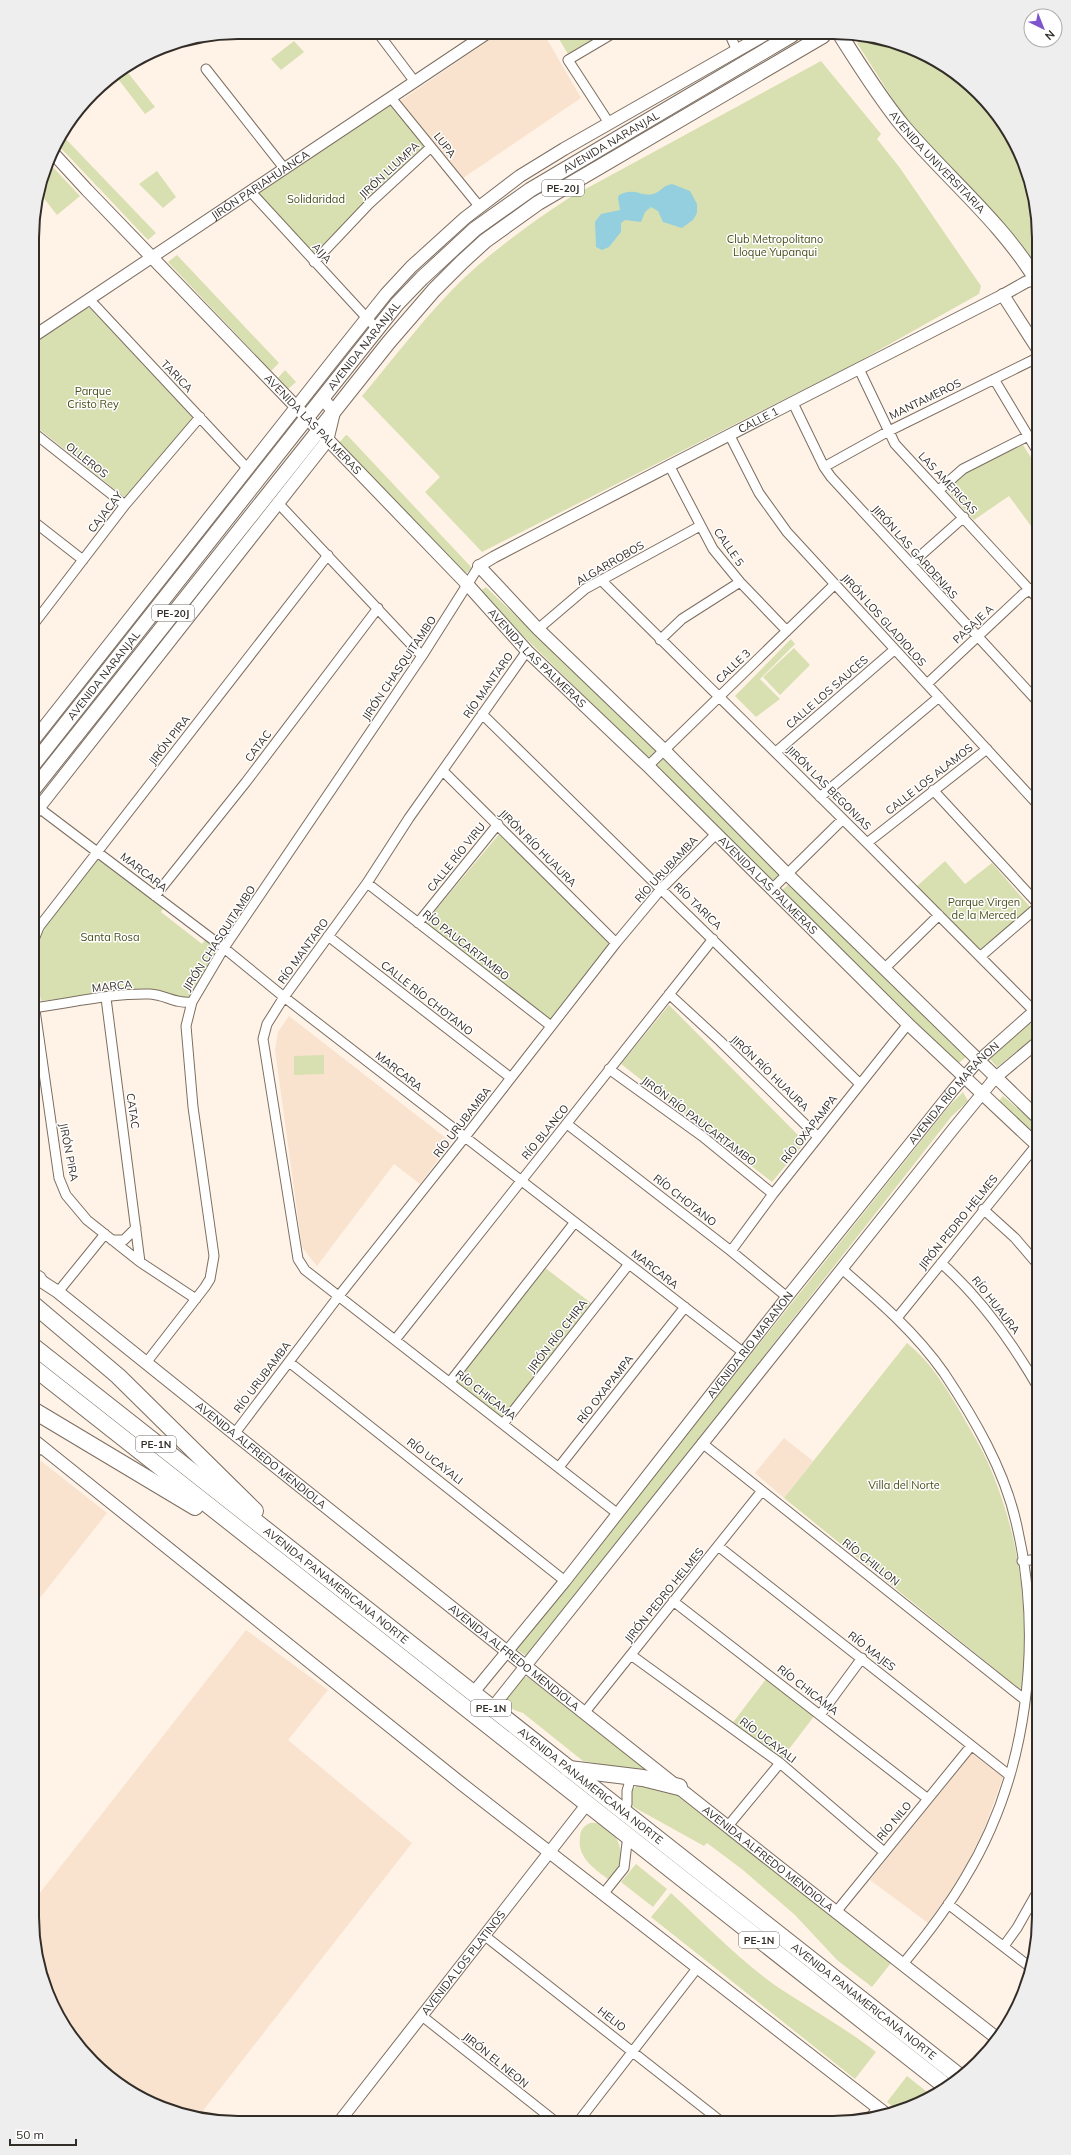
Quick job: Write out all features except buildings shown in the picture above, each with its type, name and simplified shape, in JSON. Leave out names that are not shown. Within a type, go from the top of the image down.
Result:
[{"type":"highway","points":[[39,1309],[72,1336],[140,1397],[245,1500],[280,1541]]},
{"type":"highway","name":"AVENIDA PANAMERICANA NORTE","points":[[39,1351],[956,2074]]},
{"type":"highway","name":"AVENIDA PANAMERICANA NORTE","points":[[39,1372],[943,2084]]},
{"type":"highway","points":[[39,1414],[68,1433],[149,1478],[277,1560]]},
{"type":"highway","points":[[569,1769],[659,1781],[679,1787]]},
{"type":"main road","name":"AVENIDA NARANJAL","points":[[39,733],[367,318],[411,267],[479,206],[526,172],[758,39]]},
{"type":"main road","name":"AVENIDA NARANJAL","points":[[39,757],[377,330],[422,278],[451,249],[475,229],[530,190],[785,39]]},
{"type":"main road","name":"AVENIDA NARANJAL","points":[[39,808],[278,503],[323,436],[334,412],[434,290],[485,241],[538,203],[818,39]]},
{"type":"main road","name":"AVENIDA UNIVERSITARIA","points":[[843,39],[900,122],[982,209],[1008,240],[1032,273]]},
{"type":"main road","name":"AVENIDA LAS PALMERAS","points":[[56,157],[466,584],[527,651],[648,766],[908,1024],[982,1095],[1032,1139]]},
{"type":"main road","points":[[1004,296],[1032,340]]},
{"type":"main road","points":[[323,399],[334,412]]},
{"type":"main road","name":"AVENIDA NARANJAL","points":[[39,783],[323,436]]},
{"type":"main road","name":"AVENIDA LAS PALMERAS","points":[[479,566],[538,629],[664,750],[787,874],[1032,1112]]},
{"type":"main road","name":"AVENIDA ALFREDO MENDIOLA","points":[[39,1279],[58,1292],[507,1652],[993,2035]]},
{"type":"main road","points":[[39,1445],[550,1852],[698,1967],[876,2111]]},
{"type":"street","points":[[383,39],[415,82]]},
{"type":"street","name":"JIRÓN PARIAHUANCA","points":[[39,333],[479,39]]},
{"type":"street","points":[[604,39],[568,60],[609,123]]},
{"type":"street","points":[[732,39],[737,51]]},
{"type":"street","points":[[206,69],[284,168]]},
{"type":"street","name":"LUPA","points":[[392,98],[479,206]]},
{"type":"street","name":"JIRÓN LLUMPA","points":[[314,262],[369,204],[431,147]]},
{"type":"street","name":"AIJA","points":[[250,191],[377,330]]},
{"type":"street","name":"CALLE 1","points":[[479,566],[494,556],[669,465],[730,436],[793,402],[1004,296],[1026,282],[1032,282]]},
{"type":"street","name":"TARICA","points":[[88,299],[248,469]]},
{"type":"street","name":"MANTAMEROS","points":[[824,467],[887,432],[1032,360]]},
{"type":"street","name":"LAS AMERICAS","points":[[859,370],[887,432],[895,444],[964,517],[1032,593]]},
{"type":"street","points":[[994,379],[1032,443]]},
{"type":"street","name":"JIRÓN LAS GARDENIAS","points":[[793,402],[824,467],[977,637],[1032,693]]},
{"type":"street","name":"CAJACAY","points":[[39,611],[83,560],[125,505],[200,417]]},
{"type":"street","name":"JIRÓN LOS GLADIOLOS","points":[[730,436],[751,480],[768,507],[787,532],[1032,798]]},
{"type":"street","points":[[939,490],[963,469],[1028,436]]},
{"type":"street","name":"OLLEROS","points":[[39,437],[125,505]]},
{"type":"street","name":"CALLE 5","points":[[669,465],[713,549],[740,582],[787,631]]},
{"type":"street","points":[[278,503],[422,656]]},
{"type":"street","points":[[911,564],[964,517]]},
{"type":"street","points":[[39,526],[83,560]]},
{"type":"street","name":"ALGARROBOS","points":[[538,629],[568,602],[601,580],[700,526]]},
{"type":"street","name":"JIRÓN PIRA","points":[[39,927],[328,555]]},
{"type":"street","name":"JIRÓN CHASQUITAMBO","points":[[146,1363],[210,1279],[214,1256],[193,1100],[186,1026],[192,1002],[224,948],[422,656],[460,598],[466,584],[479,566]]},
{"type":"street","name":"JIRÓN LAS BEGONIAS","points":[[601,580],[660,640],[776,752],[842,820],[1032,1006]]},
{"type":"street","points":[[660,640],[682,619],[740,582]]},
{"type":"street","name":"CALLE 3","points":[[648,766],[835,584]]},
{"type":"street","name":"PASAJE A","points":[[927,684],[977,637],[1032,589]]},
{"type":"street","name":"CATAC","points":[[155,896],[246,782],[378,608]]},
{"type":"street","name":"CALLE LOS SAUCES","points":[[776,752],[894,650]]},
{"type":"street","name":"RÍO MANTARO","points":[[338,1297],[305,1270],[298,1259],[263,1039],[267,1024],[284,997],[367,883],[482,714],[527,651]]},
{"type":"street","points":[[820,797],[939,697]]},
{"type":"street","name":"RÍO TARICA","points":[[482,714],[662,888],[860,1084]]},
{"type":"street","name":"CALLE LOS ALAMOS","points":[[867,843],[987,749]]},
{"type":"street","name":"JIRÓN RÍO HUAURA","points":[[443,771],[616,943]]},
{"type":"street","points":[[933,790],[1032,898]]},
{"type":"street","name":"MARCARA","points":[[39,814],[98,851],[744,1353]]},
{"type":"street","points":[[772,889],[842,820]]},
{"type":"street","name":"CALLE RÍO VIRU","points":[[418,923],[498,824]]},
{"type":"street","name":"RÍO URUBAMBA","points":[[235,1433],[338,1297],[616,943],[662,888],[716,834]]},
{"type":"street","name":"RÍO PAUCARTAMBO","points":[[367,883],[552,1026]]},
{"type":"street","points":[[980,956],[1032,912]]},
{"type":"street","points":[[884,969],[939,915]]},
{"type":"street","name":"CALLE RÍO CHOTANO","points":[[328,936],[511,1078]]},
{"type":"street","name":"RÍO BLANCO","points":[[395,1340],[713,939]]},
{"type":"street","name":"MARCA","points":[[39,1007],[106,998],[150,994],[181,1003],[192,1002]]},
{"type":"street","name":"JIRÓN RÍO HUAURA","points":[[669,994],[720,1041],[818,1137]]},
{"type":"street","name":"CATAC","points":[[106,998],[140,1262]]},
{"type":"street","name":"AVENIDA RÍO MARAÑON","points":[[473,1693],[565,1581],[787,1297],[964,1077],[978,1061],[1032,1015]]},
{"type":"street","name":"RÍO OXAPAMPA","points":[[731,1251],[773,1194],[908,1024]]},
{"type":"street","name":"JIRÓN PIRA","points":[[39,1042],[59,1178],[66,1195],[87,1220],[140,1262],[196,1299]]},
{"type":"street","name":"AVENIDA RÍO MARAÑON","points":[[492,1708],[702,1443],[995,1078],[1032,1047]]},
{"type":"street","name":"JIRÓN RÍO PAUCARTAMBO","points":[[610,1069],[702,1136],[773,1194]]},
{"type":"street","name":"RÍO CHOTANO","points":[[567,1124],[731,1251],[787,1297]]},
{"type":"street","name":"JIRÓN PEDRO HELMES","points":[[898,1318],[983,1209],[1032,1151]]},
{"type":"street","points":[[983,1209],[1015,1238],[1032,1258]]},
{"type":"street","points":[[450,1382],[575,1222]]},
{"type":"street","points":[[112,1240],[124,1240],[136,1228]]},
{"type":"street","points":[[58,1292],[105,1234]]},
{"type":"street","name":"RÍO HUAURA","points":[[941,1262],[964,1282],[1015,1349],[1032,1377]]},
{"type":"street","name":"JIRÓN RÍO CHIRA","points":[[503,1424],[629,1264]]},
{"type":"street","points":[[842,1269],[898,1318],[944,1373],[982,1435],[999,1472],[1016,1522],[1032,1616]]},
{"type":"street","name":"RÍO CHICAMA","points":[[338,1297],[450,1382],[618,1514]]},
{"type":"street","name":"RÍO OXAPAMPA","points":[[559,1467],[685,1307]]},
{"type":"street","name":"RÍO UCAYALI","points":[[289,1362],[565,1581]]},
{"type":"street","name":"RÍO CHILLON","points":[[702,1443],[761,1492],[1025,1700]]},
{"type":"street","name":"JIRÓN PEDRO HELMES","points":[[585,1712],[761,1492]]},
{"type":"street","name":"RÍO MAJES","points":[[718,1546],[862,1658],[971,1746],[1010,1775]]},
{"type":"street","points":[[1022,1561],[1032,1560]]},
{"type":"street","name":"RÍO CHICAMA","points":[[674,1601],[928,1799]]},
{"type":"street","points":[[902,1964],[948,1904],[966,1877],[988,1832],[1010,1775],[1020,1733],[1032,1646]]},
{"type":"street","name":"RÍO UCAYALI","points":[[631,1655],[780,1764],[884,1852]]},
{"type":"street","points":[[820,1714],[862,1658]]},
{"type":"street","name":"RÍO NILO","points":[[836,1912],[971,1746]]},
{"type":"street","points":[[728,1826],[780,1764]]},
{"type":"street","points":[[627,1804],[627,1791],[631,1777]]},
{"type":"street","name":"AVENIDA LOS PLATINOS","points":[[344,2116],[587,1804]]},
{"type":"street","points":[[604,1893],[624,1868],[627,1843]]},
{"type":"street","points":[[1004,1946],[1017,1928],[1032,1901]]},
{"type":"street","points":[[948,1904],[1026,1964]]},
{"type":"street","name":"HELIO","points":[[485,1936],[714,2116]]},
{"type":"street","points":[[583,2116],[698,1967]]},
{"type":"street","name":"JIRÓN EL NEON","points":[[422,2016],[548,2116]]},
{"type":"shaded area","points":[[491,39],[547,39],[581,98],[463,178],[400,101]]},
{"type":"shaded area","points":[[289,1016],[451,1142],[420,1184],[394,1164],[317,1266],[302,1247],[275,1050],[278,1032]]},
{"type":"shaded area","points":[[784,1438],[813,1461],[784,1498],[755,1473]]},
{"type":"shaded area","points":[[41,1461],[107,1513],[39,1599],[39,1463]]},
{"type":"shaded area","points":[[246,1630],[328,1690],[288,1740],[412,1843],[202,2112],[162,2101],[127,2083],[97,2058],[72,2028],[59,2005],[46,1969],[39,1930],[39,1894]]},
{"type":"shaded area","points":[[972,1753],[1003,1777],[985,1827],[962,1875],[928,1923],[870,1880]]},
{"type":"green space","points":[[559,39],[594,39],[568,54]]},
{"type":"green space","points":[[294,41],[304,52],[281,70],[271,59]]},
{"type":"green space","points":[[860,41],[872,43],[909,54],[944,72],[974,97],[999,127],[1012,150],[1025,186],[1032,225],[1032,263],[1012,236],[901,112],[857,43]]},
{"type":"green space","name":"Club Metropolitano Lloque Yupanqui","points":[[821,61],[881,134],[877,139],[900,168],[981,286],[979,294],[856,363],[482,552],[425,492],[440,477],[362,396],[449,293],[488,257],[528,226],[569,198]]},
{"type":"green space","points":[[127,72],[155,107],[145,114],[118,79]]},
{"type":"green space","name":"Solidaridad","points":[[391,104],[426,148],[315,255],[257,193]]},
{"type":"green space","points":[[66,139],[156,233],[148,240],[60,148]]},
{"type":"green space","points":[[52,167],[80,196],[57,215],[43,198]]},
{"type":"green space","points":[[157,171],[176,197],[163,208],[139,184]]},
{"type":"green space","points":[[177,255],[279,363],[271,371],[168,262]]},
{"type":"green space","name":"Parque Cristo Rey","points":[[86,308],[90,308],[194,419],[128,500],[39,429],[39,340]]},
{"type":"green space","points":[[285,370],[296,382],[288,389],[278,378]]},
{"type":"green space","points":[[346,435],[472,568],[463,576],[339,443]]},
{"type":"green space","points":[[1023,445],[1032,459],[1032,527],[1009,496],[974,520],[945,489],[964,472]]},
{"type":"green space","points":[[486,587],[657,752],[652,757],[645,756],[482,595],[480,591]]},
{"type":"green space","points":[[791,639],[795,644],[760,679],[780,699],[756,717],[735,696]]},
{"type":"green space","points":[[794,648],[810,665],[780,695],[763,677]]},
{"type":"green space","points":[[664,758],[780,876],[776,881],[771,880],[658,768],[657,765]]},
{"type":"green space","points":[[500,833],[612,944],[549,1021],[424,924]]},
{"type":"green space","name":"Santa Rosa","points":[[98,859],[101,859],[164,907],[161,912],[202,944],[205,940],[215,948],[216,954],[192,995],[186,999],[123,991],[41,1001],[39,989],[39,942],[55,912]]},
{"type":"green space","name":"Parque Virgen de la Merced","points":[[945,861],[965,884],[992,863],[1031,908],[981,952],[916,887]]},
{"type":"green space","points":[[789,884],[966,1057],[955,1066],[782,890]]},
{"type":"green space","points":[[669,1005],[805,1142],[772,1182],[621,1064]]},
{"type":"green space","points":[[1029,1022],[1032,1025],[1032,1040],[997,1067],[989,1058]]},
{"type":"green space","points":[[324,1055],[324,1074],[294,1075],[294,1056]]},
{"type":"green space","points":[[963,1092],[968,1101],[951,1117],[528,1657],[516,1649],[949,1106]]},
{"type":"green space","points":[[1003,1096],[1032,1121],[1032,1135],[997,1103]]},
{"type":"green space","points":[[544,1267],[591,1303],[502,1418],[455,1382]]},
{"type":"green space","name":"Villa del Norte","points":[[907,1343],[916,1350],[931,1367],[956,1405],[988,1463],[1004,1505],[1017,1557],[1024,1611],[1025,1638],[1022,1691],[784,1498]]},
{"type":"green space","points":[[527,1677],[649,1772],[583,1761],[523,1713],[510,1707],[507,1699],[523,1678]]},
{"type":"green space","points":[[766,1679],[815,1715],[780,1761],[731,1725]]},
{"type":"green space","points":[[639,1784],[673,1792],[891,1963],[872,1987],[837,1960],[795,1915],[743,1870],[707,1843],[704,1846],[630,1805],[632,1790]]},
{"type":"green space","points":[[590,1823],[604,1825],[609,1829],[614,1834],[620,1847],[621,1854],[619,1864],[609,1880],[588,1862],[581,1851],[580,1845],[582,1829]]},
{"type":"green space","points":[[636,1864],[667,1889],[653,1907],[621,1882]]},
{"type":"green space","points":[[671,1893],[735,1953],[762,1976],[852,2034],[876,2052],[855,2079],[651,1917]]},
{"type":"green space","points":[[907,2076],[927,2092],[892,2107],[887,2102]]},
{"type":"water","points":[[672,184],[690,191],[697,204],[697,213],[693,220],[682,228],[663,222],[658,211],[651,207],[645,212],[641,222],[625,220],[621,223],[621,232],[609,247],[602,250],[596,247],[595,222],[601,214],[620,210],[619,195],[634,192],[649,195]]}]
